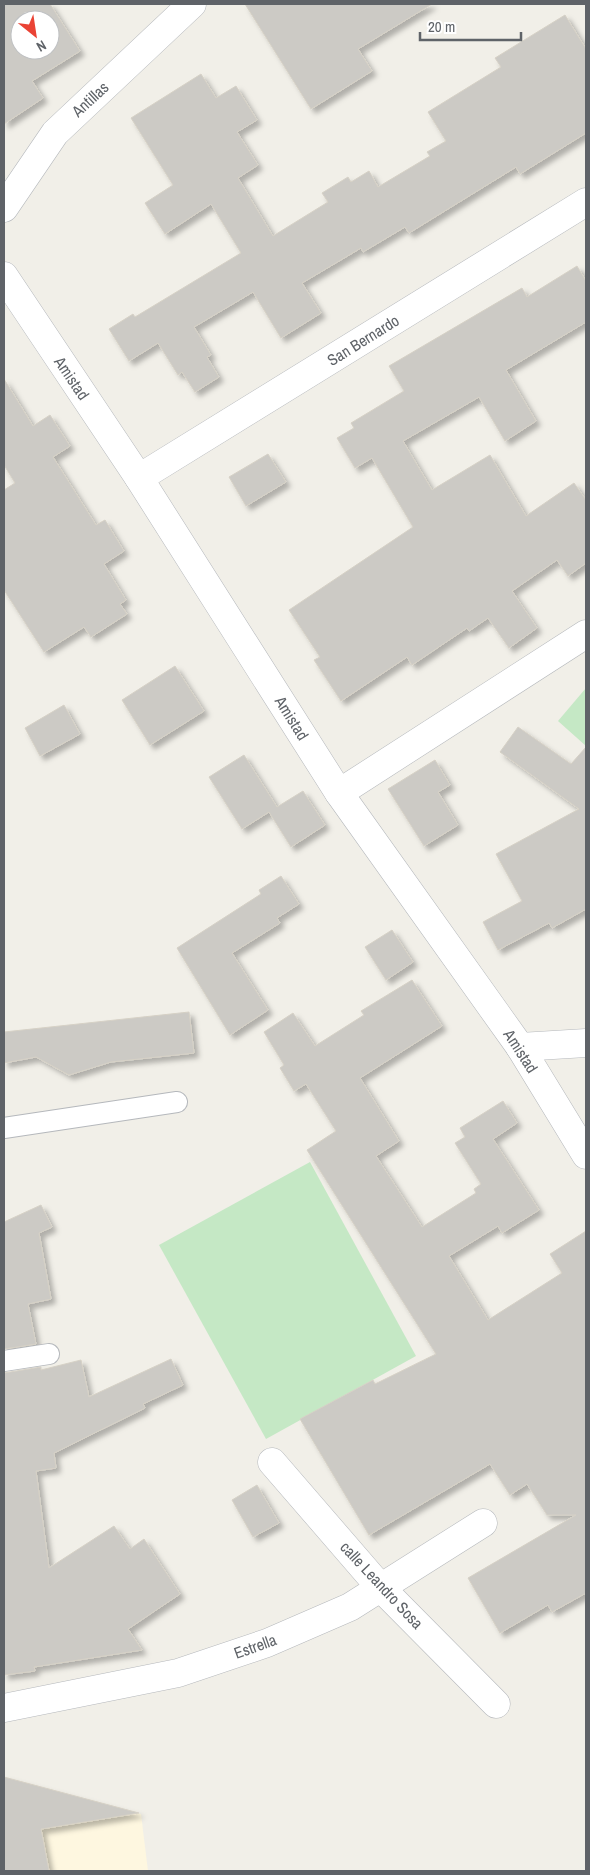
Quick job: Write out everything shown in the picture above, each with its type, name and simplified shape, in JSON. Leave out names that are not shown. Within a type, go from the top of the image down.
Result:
[{"type":"street","name":"Antillas","points":[[4,208],[54,133],[192,4]]},
{"type":"street","name":"San Bernardo","points":[[139,478],[586,202]]},
{"type":"street","name":"Amistad","points":[[4,276],[139,478],[339,793],[520,1047],[586,1155]]},
{"type":"street","points":[[339,793],[586,634]]},
{"type":"street","points":[[520,1047],[586,1043]]},
{"type":"street","name":"calle Leandro Sosa","points":[[272,1462],[380,1588],[496,1704]]},
{"type":"street","name":"Estrella","points":[[4,1708],[178,1673],[267,1643],[350,1606],[482,1523]]},
{"type":"lane","points":[[4,1128],[177,1102]]},
{"type":"lane","points":[[4,1361],[50,1354]]},
{"type":"shaded area","points":[[4,1777],[141,1814],[148,1871],[4,1871]]},
{"type":"green space","points":[[586,688],[586,746],[558,721]]},
{"type":"green space","points":[[310,1162],[416,1356],[266,1439],[159,1245]]},
{"type":"building","points":[[4,4],[50,4],[54,10],[10,10],[10,60],[60,60],[60,20],[80,51],[32,81],[43,98],[4,124]]},
{"type":"building","points":[[245,4],[432,4],[358,49],[372,71],[311,109]]},
{"type":"building","points":[[565,15],[586,49],[586,133],[520,174],[516,167],[409,233],[405,227],[363,252],[361,248],[302,283],[321,313],[281,338],[253,292],[194,327],[211,355],[207,357],[219,377],[195,392],[182,372],[178,375],[158,343],[129,361],[109,329],[133,314],[135,317],[241,253],[211,204],[165,234],[145,203],[173,185],[131,118],[201,74],[216,98],[236,86],[257,120],[237,132],[258,165],[238,178],[273,236],[328,202],[322,193],[348,177],[351,182],[369,171],[378,187],[430,156],[427,152],[446,141],[428,112],[501,67],[495,58]]},
{"type":"building","points":[[577,266],[586,281],[586,322],[506,370],[536,421],[505,441],[479,397],[403,441],[432,490],[490,455],[526,516],[574,483],[586,500],[586,563],[568,576],[557,560],[512,591],[537,628],[509,648],[488,618],[469,631],[467,628],[412,665],[407,657],[341,701],[314,660],[320,657],[289,610],[413,527],[372,458],[355,468],[337,438],[354,428],[351,423],[404,391],[389,366],[522,288],[527,297]]},
{"type":"building","points":[[4,379],[33,426],[50,415],[70,446],[53,457],[96,525],[105,520],[124,551],[104,564],[126,600],[120,604],[127,614],[91,637],[84,627],[44,652],[4,590],[4,490],[15,483],[4,465]]},
{"type":"building","points":[[268,454],[286,482],[246,506],[229,477]]},
{"type":"building","points":[[175,666],[204,711],[150,745],[122,700]]},
{"type":"building","points":[[64,705],[80,734],[40,756],[25,728]]},
{"type":"building","points":[[518,727],[571,764],[586,747],[586,909],[552,928],[549,923],[498,950],[483,922],[522,901],[496,854],[579,809],[500,752]]},
{"type":"building","points":[[244,755],[277,807],[303,791],[325,825],[291,847],[269,812],[242,829],[209,777]]},
{"type":"building","points":[[435,760],[450,785],[438,792],[458,825],[424,846],[388,789]]},
{"type":"building","points":[[281,876],[299,904],[277,918],[280,923],[232,953],[268,1010],[230,1035],[177,948],[261,894],[259,890]]},
{"type":"building","points":[[392,930],[413,962],[386,980],[365,947]]},
{"type":"building","points":[[412,980],[442,1026],[360,1078],[399,1141],[376,1156],[422,1227],[476,1193],[474,1189],[481,1184],[455,1143],[465,1137],[460,1128],[503,1101],[517,1123],[493,1139],[539,1210],[502,1233],[498,1226],[449,1256],[488,1320],[562,1273],[550,1254],[586,1231],[586,1593],[552,1612],[548,1605],[500,1633],[468,1578],[576,1515],[547,1515],[527,1484],[510,1495],[490,1464],[369,1535],[300,1419],[373,1380],[375,1384],[436,1354],[307,1150],[336,1131],[306,1084],[294,1091],[280,1068],[284,1065],[264,1032],[293,1013],[315,1046],[364,1015],[361,1011]]},
{"type":"building","points":[[189,1012],[194,1053],[111,1062],[69,1075],[36,1057],[4,1063],[4,1032]]},
{"type":"building","points":[[41,1205],[52,1227],[39,1233],[51,1299],[28,1304],[36,1344],[4,1349],[4,1222]]},
{"type":"building","points":[[171,1359],[183,1385],[143,1404],[145,1408],[54,1453],[56,1468],[36,1471],[49,1568],[114,1526],[130,1549],[144,1539],[180,1594],[128,1629],[142,1650],[34,1667],[35,1671],[4,1675],[4,1373],[41,1367],[41,1370],[81,1360],[89,1397]]},
{"type":"building","points":[[257,1485],[279,1523],[253,1537],[232,1500]]},
{"type":"building","points":[[4,1777],[139,1813],[41,1829],[49,1871],[4,1871]]}]
